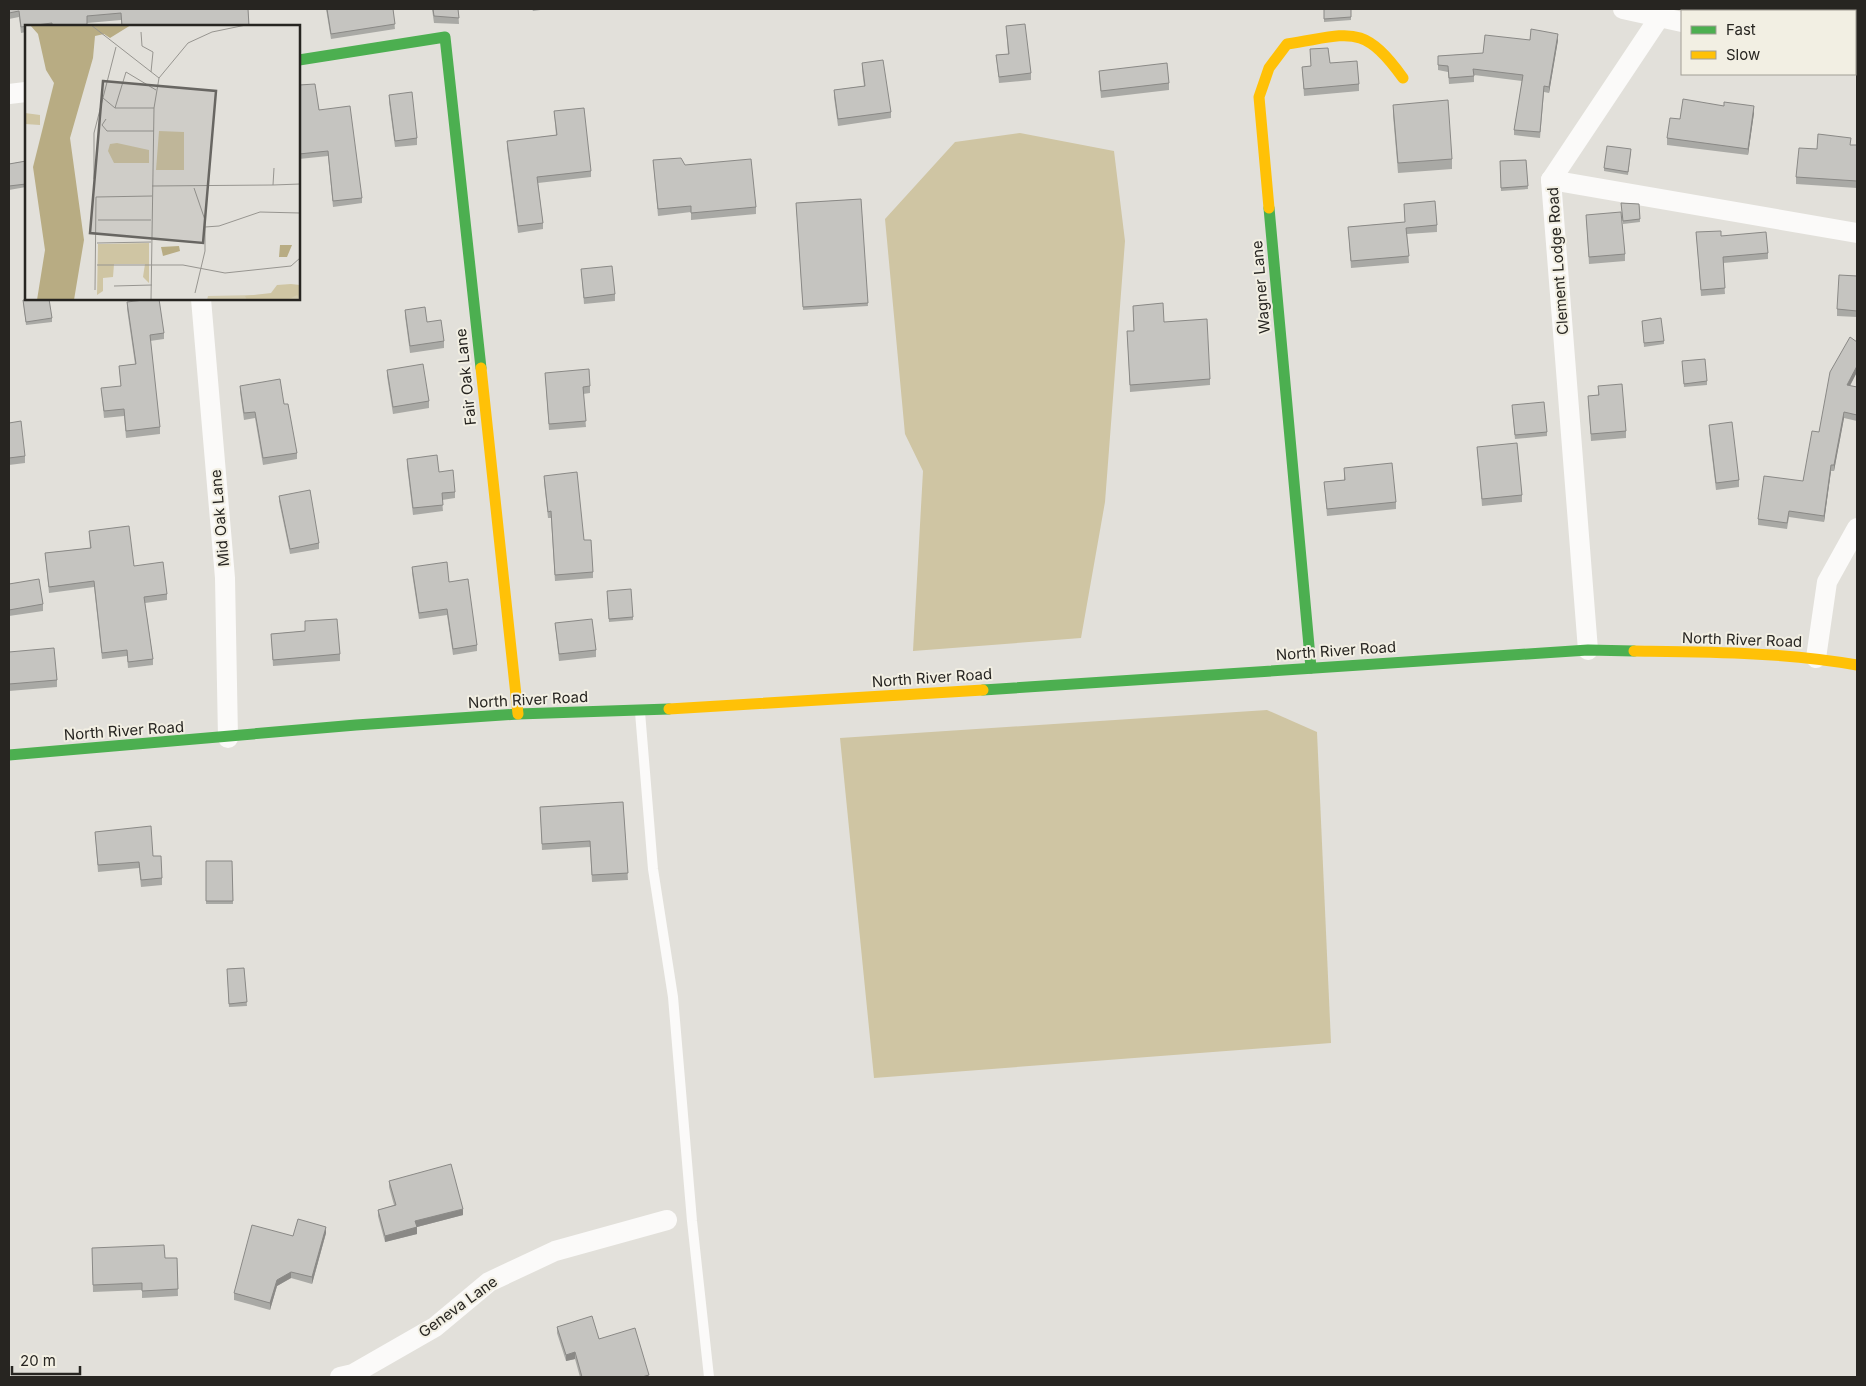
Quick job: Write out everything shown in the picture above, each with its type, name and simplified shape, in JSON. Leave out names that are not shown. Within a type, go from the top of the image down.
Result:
[{"type":"street","points":[[1623,9],[1681,22]]},
{"type":"street","points":[[1551,180],[1659,18]]},
{"type":"street","name":"Fair Oak Lane","points":[[300,60],[445,37],[518,714]]},
{"type":"street","name":"Wagner Lane","points":[[1311,668],[1259,97],[1269,68],[1287,44],[1334,37],[1364,38],[1389,58],[1403,78]]},
{"type":"street","points":[[9,94],[25,92]]},
{"type":"street","name":"Clement Lodge Road","points":[[1588,650],[1551,180],[1857,233]]},
{"type":"street","name":"Mid Oak Lane","points":[[201,300],[225,578],[228,738]]},
{"type":"street","points":[[1816,658],[1827,582],[1857,528]]},
{"type":"street","name":"North River Road","points":[[9,755],[228,738],[356,725],[518,714],[640,711],[1588,650],[1816,658],[1857,665]]},
{"type":"street","name":"Geneva Lane","points":[[340,1377],[353,1374],[435,1327],[489,1282],[555,1251],[667,1220]]},
{"type":"lane","points":[[640,711],[653,869],[673,997],[692,1221],[708,1377]]},
{"type":"shaded area","points":[[1020,133],[1114,151],[1125,241],[1105,502],[1081,638],[913,651],[923,471],[905,434],[885,219],[955,142]]},
{"type":"shaded area","points":[[1267,710],[1317,732],[1331,1043],[874,1078],[840,738]]},
{"type":"building","points":[[9,9],[248,9],[249,25],[122,25],[121,13],[87,16],[87,25],[52,25],[52,23],[21,27],[19,11],[9,13]]},
{"type":"building","points":[[327,9],[393,9],[395,24],[331,34]]},
{"type":"building","points":[[433,9],[458,9],[459,18],[434,16]]},
{"type":"building","points":[[1324,9],[1351,9],[1351,17],[1324,19]]},
{"type":"building","points":[[1025,24],[1031,73],[999,77],[996,55],[1009,54],[1006,26]]},
{"type":"building","points":[[1531,29],[1558,34],[1549,87],[1544,86],[1540,132],[1514,130],[1523,75],[1473,69],[1474,76],[1449,78],[1448,66],[1438,65],[1438,56],[1483,53],[1485,35],[1530,40]]},
{"type":"building","points":[[1328,48],[1330,63],[1357,61],[1359,84],[1304,89],[1302,67],[1311,66],[1310,49]]},
{"type":"building","points":[[883,60],[891,112],[838,119],[834,90],[865,86],[862,63]]},
{"type":"building","points":[[1167,63],[1169,83],[1101,91],[1099,71]]},
{"type":"building","points":[[315,84],[319,110],[350,106],[362,198],[333,201],[328,151],[300,154],[300,85]]},
{"type":"building","points":[[412,92],[417,138],[395,141],[389,95]]},
{"type":"building","points":[[1683,99],[1724,106],[1724,102],[1754,106],[1748,149],[1667,138],[1670,118],[1680,119]]},
{"type":"building","points":[[1448,100],[1452,159],[1398,163],[1393,105]]},
{"type":"building","points":[[584,108],[591,171],[537,177],[543,223],[518,226],[507,141],[557,135],[554,111]]},
{"type":"building","points":[[1818,134],[1851,138],[1850,145],[1857,145],[1857,181],[1796,177],[1799,148],[1817,149]]},
{"type":"building","points":[[1607,146],[1631,149],[1628,172],[1604,168]]},
{"type":"building","points":[[681,158],[685,165],[751,159],[756,207],[691,213],[691,206],[658,209],[653,160]]},
{"type":"building","points":[[1526,160],[1528,186],[1501,188],[1500,161]]},
{"type":"building","points":[[25,161],[25,184],[9,186],[9,164]]},
{"type":"building","points":[[861,199],[868,303],[803,307],[796,203]]},
{"type":"building","points":[[1435,201],[1437,225],[1406,228],[1409,256],[1351,261],[1348,227],[1405,222],[1404,204]]},
{"type":"building","points":[[1621,203],[1639,204],[1640,219],[1623,221]]},
{"type":"building","points":[[1621,212],[1625,254],[1589,257],[1586,215]]},
{"type":"building","points":[[1721,231],[1721,236],[1766,232],[1768,253],[1723,257],[1725,288],[1701,290],[1696,232]]},
{"type":"building","points":[[612,266],[615,294],[584,298],[581,269]]},
{"type":"building","points":[[1839,275],[1857,276],[1857,311],[1837,309]]},
{"type":"building","points":[[23,300],[49,300],[52,318],[26,322]]},
{"type":"building","points":[[159,300],[164,333],[150,335],[160,427],[126,431],[124,409],[104,411],[101,388],[121,386],[119,366],[136,364],[127,302]]},
{"type":"building","points":[[1163,303],[1164,322],[1207,319],[1210,379],[1130,385],[1127,331],[1134,331],[1133,306]]},
{"type":"building","points":[[425,307],[427,322],[441,320],[444,341],[410,346],[405,310]]},
{"type":"building","points":[[1661,318],[1664,341],[1644,343],[1642,321]]},
{"type":"building","points":[[1850,337],[1857,342],[1857,366],[1847,385],[1857,387],[1857,415],[1844,412],[1834,465],[1831,465],[1824,516],[1789,511],[1787,523],[1758,519],[1764,476],[1803,481],[1812,431],[1819,432],[1830,372]]},
{"type":"building","points":[[1705,359],[1707,381],[1684,384],[1682,361]]},
{"type":"building","points":[[423,364],[429,401],[393,407],[387,370]]},
{"type":"building","points":[[589,369],[590,386],[583,387],[586,421],[549,424],[545,373]]},
{"type":"building","points":[[280,379],[284,404],[288,404],[297,453],[263,458],[255,412],[244,413],[240,386]]},
{"type":"building","points":[[1622,384],[1626,431],[1591,434],[1588,396],[1599,395],[1598,386]]},
{"type":"building","points":[[1544,402],[1547,432],[1515,435],[1512,405]]},
{"type":"building","points":[[21,421],[25,456],[9,458],[9,423]]},
{"type":"building","points":[[1732,422],[1739,480],[1716,483],[1709,425]]},
{"type":"building","points":[[1517,443],[1522,495],[1482,499],[1477,447]]},
{"type":"building","points":[[437,455],[439,472],[453,470],[455,492],[442,493],[443,505],[413,508],[407,459]]},
{"type":"building","points":[[1392,463],[1396,502],[1327,509],[1324,482],[1345,480],[1344,468]]},
{"type":"building","points":[[577,472],[584,540],[591,540],[593,572],[555,575],[551,511],[548,512],[544,476]]},
{"type":"building","points":[[310,490],[319,543],[290,549],[279,496]]},
{"type":"building","points":[[129,526],[134,566],[163,562],[167,594],[144,597],[153,659],[128,662],[127,650],[102,653],[94,581],[49,587],[45,553],[91,548],[89,531]]},
{"type":"building","points":[[447,562],[449,582],[468,579],[477,645],[453,649],[447,609],[419,613],[412,567]]},
{"type":"building","points":[[39,579],[43,604],[9,610],[9,584]]},
{"type":"building","points":[[631,589],[633,617],[609,619],[607,591]]},
{"type":"building","points":[[337,619],[340,654],[273,660],[271,634],[305,631],[305,621]]},
{"type":"building","points":[[592,619],[596,650],[559,654],[555,623]]},
{"type":"building","points":[[54,648],[57,680],[9,684],[9,652]]},
{"type":"building","points":[[623,802],[628,873],[592,875],[590,841],[542,844],[540,807]]},
{"type":"building","points":[[151,826],[153,856],[161,856],[162,878],[141,880],[139,862],[98,865],[95,832]]},
{"type":"building","points":[[206,861],[232,861],[233,901],[206,901]]},
{"type":"building","points":[[244,968],[247,1002],[229,1004],[227,969]]},
{"type":"building","points":[[451,1164],[463,1209],[415,1221],[417,1227],[385,1236],[378,1210],[396,1205],[389,1181]]},
{"type":"building","points":[[298,1219],[326,1227],[312,1277],[291,1272],[277,1280],[270,1303],[234,1293],[252,1225],[293,1236]]},
{"type":"building","points":[[164,1245],[165,1258],[177,1258],[178,1289],[142,1291],[142,1283],[93,1285],[92,1248]]},
{"type":"building","points":[[592,1316],[599,1339],[635,1328],[649,1375],[642,1377],[582,1377],[575,1352],[566,1355],[557,1327]]},
{"type":"traffic: fast","points":[[300,60],[445,37],[481,368]]},
{"type":"traffic: fast","points":[[1269,208],[1311,668]]},
{"type":"traffic: fast","points":[[983,690],[1588,650],[1634,651]]},
{"type":"traffic: fast","points":[[9,755],[356,725],[518,714],[669,709]]},
{"type":"traffic: slow","points":[[1269,208],[1259,97],[1269,68],[1287,44],[1340,36],[1353,36],[1365,40],[1376,47],[1403,78]]},
{"type":"traffic: slow","points":[[481,368],[518,714]]},
{"type":"traffic: slow","points":[[1634,651],[1774,655],[1857,665]]},
{"type":"traffic: slow","points":[[669,709],[983,690]]}]
